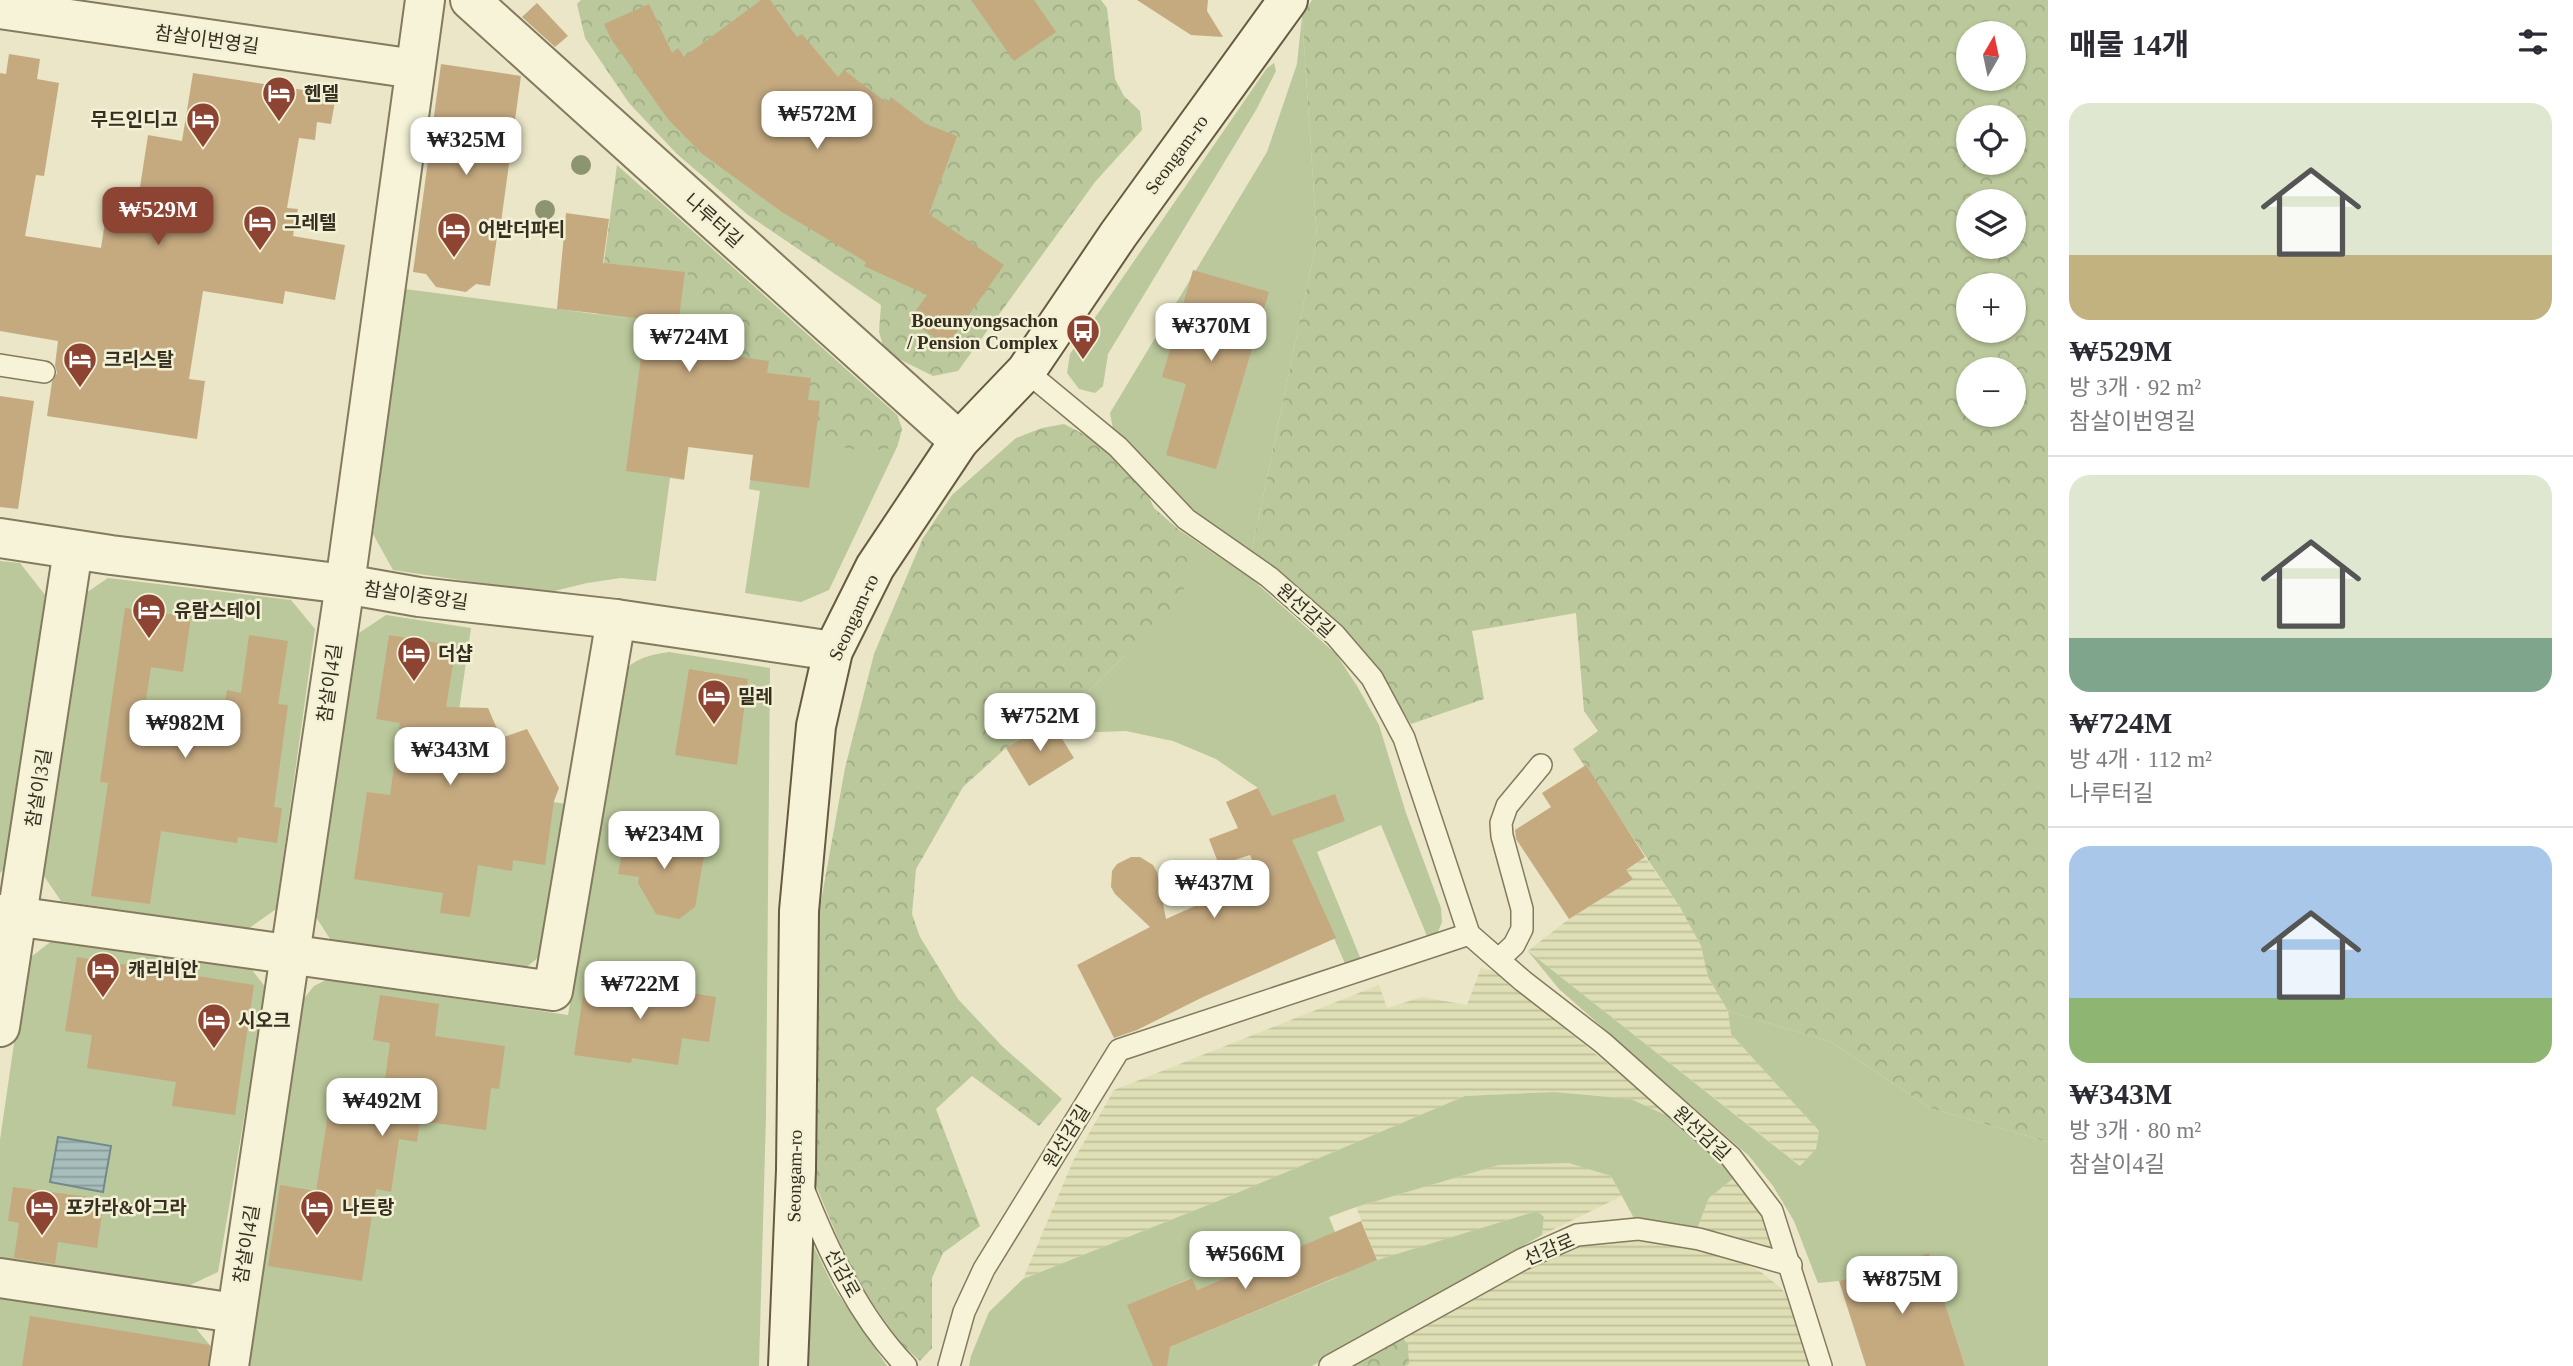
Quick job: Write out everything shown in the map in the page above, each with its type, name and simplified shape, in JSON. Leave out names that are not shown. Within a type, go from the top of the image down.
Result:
[{"type":"street","name":"참살이4길","points":[[229,1366],[345,584],[425,0]]},
{"type":"street","name":"Seongam-ro","points":[[788,1366],[796,1170],[799,911],[816,726],[832,651],[876,567],[958,441],[1026,371],[1118,235],[1288,0]]},
{"type":"street","name":"나루터길","points":[[475,1],[958,441]]},
{"type":"street","name":"참살이번영길","points":[[0,9],[415,69]]},
{"type":"street","name":"참살이중앙길","points":[[0,538],[73,550],[345,584],[419,597],[616,619],[832,651]]},
{"type":"street","name":"참살이3길","points":[[0,1027],[9,915],[73,550]]},
{"type":"street","points":[[9,915],[552,991],[616,619]]},
{"type":"street","points":[[0,1278],[235,1313]]},
{"type":"lane","points":[[0,365],[44,372]]},
{"type":"lane","name":"원선감길","points":[[1026,371],[1118,447],[1186,519],[1269,577],[1335,635],[1371,678],[1404,738],[1469,934],[1603,1043],[1731,1157],[1772,1211],[1821,1366]]},
{"type":"lane","points":[[1499,959],[1514,944],[1521,929],[1522,909],[1502,836],[1501,823],[1507,806],[1541,765]]},
{"type":"lane","name":"원선감길","points":[[949,1366],[964,1312],[984,1269],[1119,1049],[1469,934]]},
{"type":"lane","name":"선감로","points":[[796,1170],[818,1226],[844,1280],[891,1351],[906,1366]]},
{"type":"lane","name":"선감로","points":[[1330,1366],[1523,1259],[1577,1235],[1638,1229],[1699,1239],[1791,1265]]},
{"type":"green space","points":[[581,0],[1101,0],[1107,8],[1115,79],[1124,96],[1140,111],[1142,130],[1095,182],[958,371],[933,376],[885,352],[879,332],[881,305],[748,215],[677,154],[629,103],[585,38],[577,4]]},
{"type":"green space","points":[[1312,0],[2048,0],[2048,1142],[1930,1108],[1831,1042],[1728,1011],[1708,977],[1701,946],[1680,907],[1573,749],[1598,731],[1584,711],[1576,613],[1472,631],[1484,699],[1411,724],[1371,663],[1251,554],[1317,239],[1302,16]]},
{"type":"green space","points":[[1302,16],[1317,239],[1251,554],[1180,499],[1113,429],[1110,413],[1267,152],[1297,64]]},
{"type":"green space","points":[[1274,63],[1276,71],[1256,110],[1108,354],[1103,386],[1095,393],[1079,389],[1067,373],[1070,354],[1267,68]]},
{"type":"green space","points":[[617,165],[897,415],[902,429],[897,447],[855,450],[816,435],[820,402],[808,400],[811,378],[767,373],[768,361],[714,353],[705,338],[709,305],[698,284],[685,272],[632,274],[625,318],[597,314]]},
{"type":"green space","points":[[646,189],[897,415],[902,429],[897,447],[829,590],[801,602],[745,593],[760,491],[749,489],[756,434],[692,422],[684,480],[670,478],[656,581],[621,578],[546,593],[393,570],[373,534],[405,289],[625,318]]},
{"type":"green space","points":[[1064,424],[1091,438],[1144,486],[1154,508],[1178,529],[1194,552],[1192,572],[1167,622],[1125,655],[1089,691],[1051,721],[1006,748],[963,787],[916,869],[912,914],[920,937],[958,999],[1002,1046],[1062,1099],[1039,1126],[972,1076],[936,1109],[980,1226],[943,1253],[932,1278],[932,1348],[920,1361],[899,1342],[847,1260],[809,1169],[809,1031],[818,918],[845,768],[874,654],[923,538],[952,495],[1016,438],[1042,428]]},
{"type":"green space","points":[[1178,529],[1253,580],[1336,654],[1357,686],[1379,725],[1406,813],[1441,908],[1442,922],[1437,934],[1427,936],[1381,825],[1317,852],[1362,962],[1346,966],[1300,859],[1275,823],[1258,788],[1216,759],[1173,741],[1126,731],[1069,733],[1051,721],[1089,691],[1125,655],[1193,552]]},
{"type":"green space","points":[[0,561],[20,563],[45,595],[5,869],[0,873]]},
{"type":"green space","points":[[108,578],[291,600],[315,629],[276,909],[248,929],[61,901],[44,876],[83,595]]},
{"type":"green space","points":[[386,615],[471,628],[448,786],[573,805],[552,946],[523,970],[334,945],[312,911],[353,637]]},
{"type":"green space","points":[[669,652],[770,668],[766,1115],[759,1366],[248,1366],[302,1001],[314,986],[326,980],[568,1015],[604,806],[617,678],[640,659]]},
{"type":"green space","points":[[1645,857],[1680,907],[1701,946],[1708,977],[1728,1011],[1731,1034],[1819,1131],[1816,1149],[1801,1166],[1528,951],[1569,919],[1632,879],[1626,870]]},
{"type":"green space","points":[[54,939],[249,966],[266,988],[218,1272],[186,1287],[4,1264],[0,1258],[0,1140],[26,961]]},
{"type":"green space","points":[[1528,951],[1800,1166],[1816,1149],[1819,1131],[1731,1034],[1728,1011],[1831,1042],[1930,1108],[2048,1142],[2048,1366],[1965,1366],[1929,1253],[1839,1281],[1818,1283],[1794,1221],[1773,1186],[1749,1156],[1559,989]]},
{"type":"green space","points":[[1481,968],[1497,972],[1674,1119],[1631,1099],[1554,1092],[1465,1096],[1218,1201],[1023,1279],[1073,1161],[1114,1090],[1379,985],[1387,1008],[1422,997],[1467,1005]]},
{"type":"green space","points":[[1554,1092],[1631,1099],[1674,1119],[1735,1177],[1709,1198],[1697,1229],[1635,1220],[1611,1176],[1569,1163],[1499,1165],[1329,1217],[1350,1270],[1537,1211],[1544,1217],[1542,1235],[1312,1366],[969,1366],[989,1312],[1023,1279],[1218,1201],[1465,1096]],"holes":[[[1322,1238],[1338,1277],[1170,1347],[1128,1305],[1191,1278],[1197,1290]]]},
{"type":"green space","points":[[1569,1162],[1611,1176],[1622,1196],[1542,1235],[1544,1217],[1537,1211],[1377,1260],[1356,1207],[1499,1165]]},
{"type":"green space","points":[[1735,1177],[1763,1216],[1776,1253],[1697,1229],[1709,1198]]},
{"type":"green space","points":[[1623,1239],[1697,1249],[1738,1260],[1761,1272],[1781,1288],[1796,1310],[1811,1366],[1406,1366],[1409,1364],[1402,1337],[1541,1260],[1588,1243]]},
{"type":"green space","points":[[813,1245],[834,1288],[887,1366],[808,1366]]},
{"type":"green space","points":[[0,1298],[194,1326],[213,1349],[211,1366],[0,1366]]},
{"type":"green space","points":[[1402,1337],[1408,1345],[1409,1364],[1406,1366],[1350,1366]]},
{"type":"water","points":[[58,1137],[111,1146],[103,1192],[50,1182]]},
{"type":"building","points":[[761,0],[770,0],[797,37],[802,34],[838,77],[844,70],[887,103],[891,97],[926,124],[957,136],[929,214],[1004,265],[947,346],[909,320],[927,295],[864,266],[866,262],[782,212],[701,153],[668,119],[611,39],[604,24],[649,4],[672,53],[678,48],[684,57]]},
{"type":"building","points":[[971,0],[1034,0],[1056,32],[1014,61]]},
{"type":"building","points":[[1137,0],[1208,0],[1207,11],[1223,37],[1191,35]]},
{"type":"building","points":[[537,3],[568,36],[555,47],[522,17]]},
{"type":"building","points":[[9,54],[40,59],[37,79],[59,83],[44,176],[36,175],[25,236],[101,248],[106,216],[135,220],[148,135],[182,141],[193,73],[336,95],[331,124],[317,122],[315,140],[299,138],[287,208],[298,209],[293,236],[345,245],[335,300],[285,291],[283,304],[203,291],[189,379],[205,381],[197,439],[47,416],[52,382],[57,373],[55,365],[58,341],[0,331],[0,73],[6,74]]},
{"type":"building","points":[[441,64],[521,76],[490,286],[476,284],[466,292],[436,287],[426,274],[413,272]]},
{"type":"building","points":[[566,213],[609,219],[603,263],[685,272],[675,348],[769,361],[767,373],[811,378],[808,400],[820,401],[809,488],[750,480],[753,455],[688,447],[684,479],[626,471],[646,319],[557,309]]},
{"type":"building","points":[[1193,270],[1269,292],[1216,469],[1166,455],[1186,384],[1162,377]]},
{"type":"building","points":[[0,396],[34,401],[18,509],[0,507]]},
{"type":"building","points":[[125,608],[191,617],[183,672],[151,667],[141,733],[218,745],[227,690],[241,693],[249,635],[288,641],[278,704],[288,705],[274,807],[282,808],[277,843],[238,837],[237,843],[161,831],[150,904],[91,896],[108,783],[100,782]]},
{"type":"building","points":[[389,635],[456,646],[446,707],[488,708],[501,738],[527,729],[559,788],[554,801],[545,865],[513,860],[512,871],[478,865],[470,917],[440,913],[443,893],[354,879],[367,792],[390,795],[400,723],[376,719]]},
{"type":"building","points":[[689,669],[748,679],[737,765],[675,755]]},
{"type":"building","points":[[1051,721],[1074,758],[1029,786],[1006,748]]},
{"type":"building","points":[[1586,765],[1645,857],[1626,870],[1633,879],[1569,919],[1516,839],[1515,830],[1551,807],[1542,793]]},
{"type":"building","points":[[1258,788],[1272,816],[1335,794],[1345,821],[1292,840],[1336,938],[1203,997],[1137,1030],[1114,1038],[1077,965],[1150,927],[1115,894],[1111,887],[1112,871],[1117,864],[1131,857],[1140,857],[1153,865],[1157,872],[1166,919],[1260,877],[1250,855],[1219,865],[1209,839],[1238,828],[1226,802]]},
{"type":"building","points":[[626,831],[706,845],[695,907],[679,919],[656,914],[638,883],[639,877],[618,874]]},
{"type":"building","points":[[77,957],[254,985],[235,1115],[172,1106],[176,1082],[87,1068],[92,1035],[65,1031]]},
{"type":"building","points":[[586,976],[716,997],[709,1042],[682,1038],[678,1065],[632,1058],[631,1063],[574,1055]]},
{"type":"building","points":[[380,995],[439,1004],[435,1036],[505,1046],[499,1089],[491,1088],[486,1130],[420,1121],[417,1142],[399,1139],[391,1192],[376,1189],[362,1281],[268,1266],[280,1185],[316,1191],[330,1101],[381,1109],[390,1043],[373,1040]]},
{"type":"building","points":[[13,1187],[104,1199],[97,1248],[58,1242],[55,1264],[14,1258],[19,1223],[8,1221]]},
{"type":"building","points":[[1361,1221],[1377,1260],[1170,1347],[1167,1366],[1153,1366],[1127,1305],[1192,1278],[1197,1290]]},
{"type":"building","points":[[1929,1253],[1965,1366],[1866,1366],[1839,1281]]},
{"type":"building","points":[[30,1316],[210,1345],[208,1366],[22,1366]]},
{"type":"place","name":"헨델","points":[[279,123]]},
{"type":"place","name":"무드인디고","points":[[203,149]]},
{"type":"place","name":"그레텔","points":[[260,252]]},
{"type":"place","name":"어반더파티","points":[[454,259]]},
{"type":"place","name":"Boeunyongsachon / Pension Complex","points":[[1083,361]]},
{"type":"place","name":"크리스탈","points":[[80,389]]},
{"type":"place","name":"유람스테이","points":[[149,640]]},
{"type":"place","name":"더샵","points":[[414,683]]},
{"type":"place","name":"밀레","points":[[714,726]]},
{"type":"place","name":"캐리비안","points":[[103,999]]},
{"type":"place","name":"시오크","points":[[214,1050]]},
{"type":"place","name":"포카라&아그라","points":[[42,1237]]},
{"type":"place","name":"나트랑","points":[[317,1237]]}]
